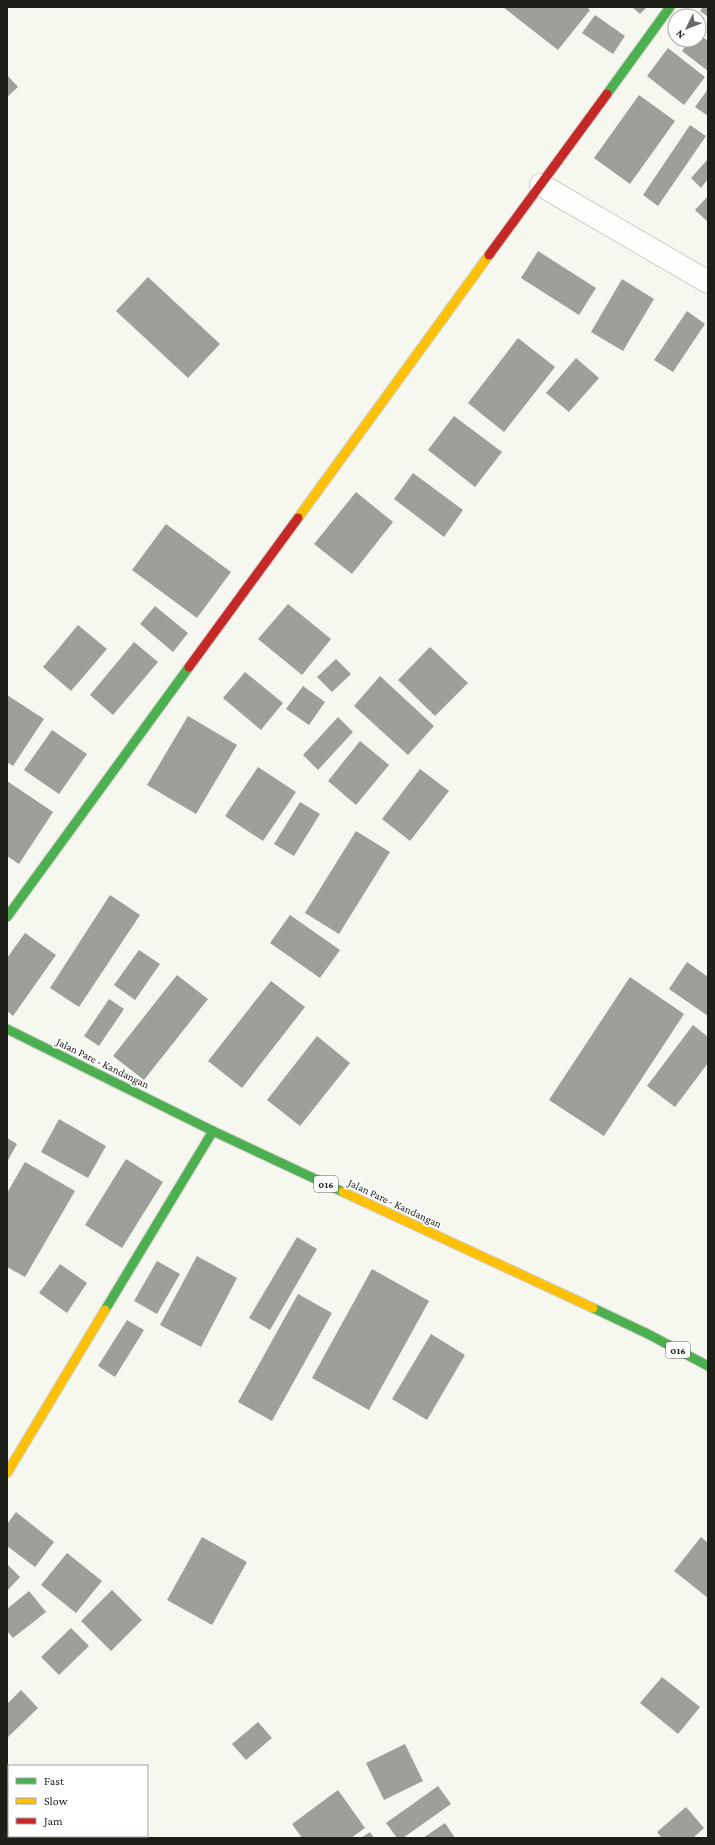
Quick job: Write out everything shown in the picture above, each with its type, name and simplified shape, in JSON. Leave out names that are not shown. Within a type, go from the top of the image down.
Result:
[{"type":"street","points":[[7,917],[670,7]]},
{"type":"street","points":[[541,185],[708,282]]},
{"type":"street","name":"Jalan Pare - Kandangan","points":[[7,1030],[213,1131],[648,1334],[708,1366]]},
{"type":"street","points":[[7,1473],[213,1131]]},
{"type":"building","points":[[503,7],[587,7],[590,10],[558,50]]},
{"type":"building","points":[[632,7],[647,7],[640,14]]},
{"type":"building","points":[[708,7],[708,17],[707,8],[702,8]]},
{"type":"building","points":[[595,15],[625,36],[613,54],[582,33]]},
{"type":"building","points":[[707,40],[708,71],[682,51],[684,48],[707,48]]},
{"type":"building","points":[[668,48],[705,77],[684,105],[647,76]]},
{"type":"building","points":[[7,75],[18,87],[7,97]]},
{"type":"building","points":[[708,89],[708,116],[695,107]]},
{"type":"building","points":[[639,95],[675,121],[630,184],[594,158]]},
{"type":"building","points":[[690,125],[706,136],[658,206],[643,195]]},
{"type":"building","points":[[708,159],[708,179],[701,188],[691,178]]},
{"type":"building","points":[[708,196],[708,222],[695,210]]},
{"type":"building","points":[[538,251],[596,288],[579,315],[521,278]]},
{"type":"building","points":[[148,277],[220,344],[188,378],[116,311]]},
{"type":"building","points":[[622,279],[654,299],[623,351],[591,332]]},
{"type":"building","points":[[687,311],[705,324],[673,372],[654,360]]},
{"type":"building","points":[[518,338],[555,367],[504,432],[468,403]]},
{"type":"building","points":[[576,358],[599,378],[569,412],[546,393]]},
{"type":"building","points":[[454,416],[502,452],[475,487],[428,450]]},
{"type":"building","points":[[413,473],[463,510],[444,537],[394,499]]},
{"type":"building","points":[[356,492],[393,522],[352,574],[314,544]]},
{"type":"building","points":[[166,524],[231,572],[197,618],[132,570]]},
{"type":"building","points":[[288,604],[331,639],[302,675],[258,639]]},
{"type":"building","points":[[155,606],[188,633],[173,652],[140,624]]},
{"type":"building","points":[[78,625],[107,649],[71,691],[43,667]]},
{"type":"building","points":[[134,642],[158,662],[113,715],[90,695]]},
{"type":"building","points":[[430,647],[468,683],[435,716],[398,680]]},
{"type":"building","points":[[336,659],[351,674],[332,692],[317,677]]},
{"type":"building","points":[[245,672],[283,703],[261,730],[223,698]]},
{"type":"building","points":[[380,676],[434,726],[408,755],[354,706]]},
{"type":"building","points":[[303,686],[325,702],[309,725],[286,709]]},
{"type":"building","points":[[7,695],[44,719],[13,766],[7,762]]},
{"type":"building","points":[[188,716],[237,745],[196,814],[147,785]]},
{"type":"building","points":[[338,717],[353,732],[318,770],[303,755]]},
{"type":"building","points":[[52,730],[87,754],[59,794],[24,770]]},
{"type":"building","points":[[360,741],[389,765],[356,805],[328,781]]},
{"type":"building","points":[[258,767],[296,792],[263,841],[225,816]]},
{"type":"building","points":[[420,769],[449,791],[410,841],[382,819]]},
{"type":"building","points":[[7,781],[53,812],[19,864],[7,856]]},
{"type":"building","points":[[300,802],[320,814],[294,856],[274,844]]},
{"type":"building","points":[[356,831],[390,852],[339,934],[305,913]]},
{"type":"building","points":[[110,895],[140,915],[79,1007],[50,988]]},
{"type":"building","points":[[290,915],[340,950],[320,978],[270,943]]},
{"type":"building","points":[[25,933],[56,955],[13,1016],[7,1011],[7,958]]},
{"type":"building","points":[[139,950],[160,964],[135,1000],[114,985]]},
{"type":"building","points":[[687,962],[708,977],[708,1016],[669,989]]},
{"type":"building","points":[[177,975],[208,999],[144,1080],[113,1056]]},
{"type":"building","points":[[630,977],[684,1014],[604,1136],[549,1100]]},
{"type":"building","points":[[271,981],[305,1007],[242,1088],[208,1061]]},
{"type":"building","points":[[109,999],[124,1009],[99,1046],[84,1036]]},
{"type":"building","points":[[693,1025],[708,1037],[708,1063],[675,1107],[647,1086]]},
{"type":"building","points":[[317,1036],[350,1063],[300,1126],[267,1100]]},
{"type":"building","points":[[59,1119],[106,1146],[88,1178],[41,1152]]},
{"type":"building","points":[[7,1138],[17,1144],[7,1162]]},
{"type":"building","points":[[126,1159],[163,1182],[122,1248],[85,1225]]},
{"type":"building","points":[[25,1162],[75,1191],[25,1277],[7,1267],[7,1193]]},
{"type":"building","points":[[297,1237],[317,1249],[270,1330],[249,1318]]},
{"type":"building","points":[[197,1256],[237,1278],[201,1347],[160,1325]]},
{"type":"building","points":[[157,1261],[180,1274],[157,1314],[134,1301]]},
{"type":"building","points":[[60,1264],[87,1283],[67,1313],[39,1293]]},
{"type":"building","points":[[372,1269],[429,1301],[369,1410],[312,1378]]},
{"type":"building","points":[[298,1294],[332,1313],[272,1421],[238,1402]]},
{"type":"building","points":[[127,1320],[144,1330],[115,1377],[98,1366]]},
{"type":"building","points":[[431,1334],[465,1355],[427,1420],[392,1399]]},
{"type":"building","points":[[16,1512],[54,1542],[35,1567],[7,1546],[7,1524]]},
{"type":"building","points":[[202,1537],[247,1562],[212,1625],[167,1600]]},
{"type":"building","points":[[701,1537],[708,1543],[708,1598],[674,1571]]},
{"type":"building","points":[[67,1553],[102,1581],[76,1613],[41,1585]]},
{"type":"building","points":[[7,1564],[20,1577],[7,1591]]},
{"type":"building","points":[[112,1590],[142,1620],[111,1651],[81,1621]]},
{"type":"building","points":[[29,1591],[46,1612],[13,1638],[7,1631],[7,1609]]},
{"type":"building","points":[[71,1628],[89,1646],[59,1675],[41,1657]]},
{"type":"building","points":[[662,1677],[700,1707],[678,1734],[640,1703]]},
{"type":"building","points":[[21,1690],[38,1708],[7,1738],[7,1704]]},
{"type":"building","points":[[258,1722],[272,1738],[246,1760],[232,1744]]},
{"type":"building","points":[[405,1744],[423,1781],[384,1800],[366,1763]]},
{"type":"building","points":[[438,1786],[451,1804],[403,1838],[397,1838],[386,1823]]},
{"type":"building","points":[[338,1790],[365,1828],[351,1838],[302,1838],[292,1824]]},
{"type":"building","points":[[686,1807],[704,1828],[693,1838],[662,1838],[657,1832]]},
{"type":"building","points":[[445,1823],[455,1838],[423,1838]]},
{"type":"building","points":[[370,1832],[374,1838],[361,1838]]},
{"type":"traffic: fast","points":[[607,94],[670,7]]},
{"type":"traffic: fast","points":[[7,917],[189,667]]},
{"type":"traffic: fast","points":[[7,1029],[213,1131],[343,1192]]},
{"type":"traffic: fast","points":[[105,1310],[213,1131]]},
{"type":"traffic: fast","points":[[593,1308],[648,1334],[708,1366]]},
{"type":"traffic: slow","points":[[298,518],[489,255]]},
{"type":"traffic: slow","points":[[343,1192],[593,1308]]},
{"type":"traffic: slow","points":[[7,1473],[105,1310]]},
{"type":"traffic: jam","points":[[489,255],[607,94]]},
{"type":"traffic: jam","points":[[189,667],[298,518]]}]
